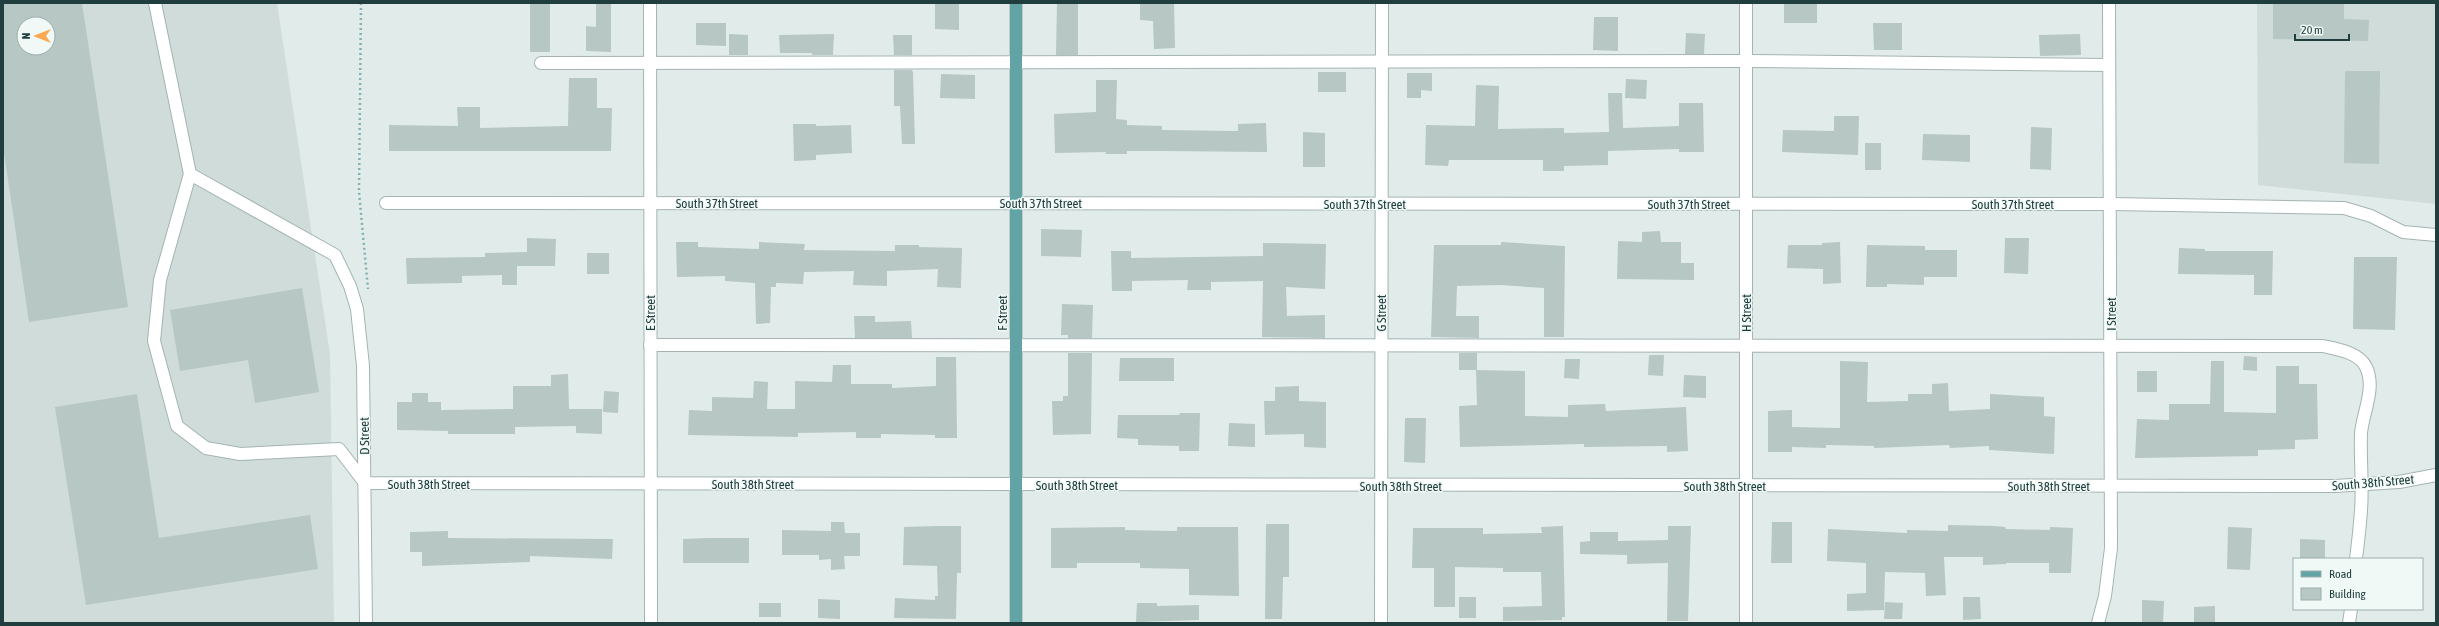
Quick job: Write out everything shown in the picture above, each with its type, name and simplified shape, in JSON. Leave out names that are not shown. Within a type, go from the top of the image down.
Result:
[{"type":"main road","name":"F Street","points":[[1016,3],[1016,623]]},
{"type":"street","points":[[155,3],[190,174],[160,280],[154,341],[177,426],[206,448],[240,454],[339,449],[365,483]]},
{"type":"street","name":"E Street","points":[[650,3],[651,623]]},
{"type":"street","name":"G Street","points":[[1381,623],[1382,3]]},
{"type":"street","name":"H Street","points":[[1746,3],[1746,623]]},
{"type":"street","name":"I Street","points":[[2098,623],[2106,596],[2110,567],[2111,204],[2109,3]]},
{"type":"street","points":[[541,63],[1746,61],[2109,65]]},
{"type":"street","name":"D Street","points":[[190,174],[334,255],[350,286],[360,330],[365,483],[366,623]]},
{"type":"street","name":"South 37th Street","points":[[386,203],[2111,204],[2344,208],[2371,216],[2403,232],[2436,234]]},
{"type":"street","points":[[650,345],[1016,344],[1381,346],[2323,346],[2344,350],[2365,366],[2369,382],[2368,404],[2362,428],[2361,510],[2356,558]]},
{"type":"street","name":"South 38th Street","points":[[365,483],[1381,486],[2111,486],[2361,485],[2436,475]]},
{"type":"street","points":[[2350,623],[2351,610]]},
{"type":"shaded area","points":[[3,3],[277,3],[330,354],[334,623],[3,623]]},
{"type":"shaded area","points":[[2257,3],[2436,3],[2436,204],[2258,185]]},
{"type":"building","points":[[3,3],[82,3],[128,307],[29,322],[3,146]]},
{"type":"building","points":[[530,3],[550,3],[550,52],[530,52]]},
{"type":"building","points":[[596,3],[611,3],[611,52],[586,51],[586,26],[596,27]]},
{"type":"building","points":[[935,3],[959,3],[959,30],[935,29]]},
{"type":"building","points":[[1057,3],[1078,3],[1078,55],[1056,55]]},
{"type":"building","points":[[1140,3],[1174,3],[1175,48],[1154,49],[1153,21],[1140,20]]},
{"type":"building","points":[[1784,3],[1817,3],[1817,23],[1784,23]]},
{"type":"building","points":[[2273,3],[2344,3],[2344,19],[2369,20],[2368,41],[2273,39]]},
{"type":"building","points":[[1594,17],[1618,17],[1618,51],[1593,50]]},
{"type":"building","points":[[696,23],[726,23],[726,46],[696,45]]},
{"type":"building","points":[[1873,23],[1902,23],[1902,50],[1874,50]]},
{"type":"building","points":[[1686,33],[1705,34],[1704,54],[1685,54]]},
{"type":"building","points":[[729,34],[748,35],[748,55],[729,55]]},
{"type":"building","points":[[834,34],[833,55],[812,55],[812,53],[780,53],[779,35]]},
{"type":"building","points":[[2080,34],[2081,55],[2040,56],[2039,35]]},
{"type":"building","points":[[893,35],[912,35],[912,55],[894,55]]},
{"type":"building","points":[[894,70],[912,70],[913,72],[915,144],[902,144],[900,106],[894,106]]},
{"type":"building","points":[[2345,71],[2380,71],[2379,164],[2344,163]]},
{"type":"building","points":[[1318,72],[1346,72],[1346,92],[1318,92]]},
{"type":"building","points":[[1407,73],[1432,73],[1432,91],[1421,90],[1421,98],[1407,98]]},
{"type":"building","points":[[941,74],[975,75],[975,99],[940,98]]},
{"type":"building","points":[[569,78],[597,78],[597,108],[612,108],[611,151],[389,151],[389,125],[458,126],[457,107],[480,107],[480,128],[568,126]]},
{"type":"building","points":[[1626,79],[1647,80],[1646,99],[1625,98]]},
{"type":"building","points":[[1096,80],[1117,80],[1116,119],[1127,120],[1127,125],[1162,126],[1162,130],[1238,131],[1238,124],[1266,123],[1267,152],[1127,151],[1127,154],[1105,154],[1106,152],[1055,153],[1054,114],[1096,112]]},
{"type":"building","points":[[1476,85],[1499,86],[1498,129],[1564,128],[1564,133],[1609,132],[1608,93],[1622,93],[1623,128],[1679,126],[1679,103],[1703,103],[1704,152],[1679,152],[1679,149],[1608,151],[1608,165],[1564,166],[1564,171],[1543,171],[1543,160],[1449,160],[1448,166],[1425,165],[1426,125],[1475,126]]},
{"type":"building","points":[[1834,116],[1859,116],[1858,155],[1782,152],[1783,130],[1834,131]]},
{"type":"building","points":[[793,124],[816,124],[816,126],[851,125],[852,153],[816,155],[816,160],[794,161]]},
{"type":"building","points":[[2031,127],[2052,128],[2051,170],[2030,169]]},
{"type":"building","points":[[1303,132],[1325,133],[1325,167],[1303,167]]},
{"type":"building","points":[[1923,134],[1970,135],[1970,162],[1922,160]]},
{"type":"building","points":[[1865,143],[1881,143],[1881,170],[1865,170]]},
{"type":"building","points":[[1041,229],[1082,230],[1081,257],[1041,256]]},
{"type":"building","points":[[1660,231],[1661,242],[1681,242],[1681,263],[1694,263],[1694,280],[1617,279],[1618,241],[1642,242],[1642,232]]},
{"type":"building","points":[[527,238],[556,239],[555,266],[517,266],[517,285],[502,285],[502,275],[462,276],[462,283],[407,284],[406,258],[485,257],[485,253],[527,252]]},
{"type":"building","points":[[2005,238],[2029,238],[2028,274],[2004,273]]},
{"type":"building","points":[[676,242],[698,242],[698,247],[759,249],[759,242],[805,244],[804,250],[895,251],[895,245],[962,248],[961,288],[937,287],[938,269],[887,271],[887,286],[853,285],[854,271],[804,272],[803,284],[776,283],[776,287],[771,287],[770,323],[756,324],[755,283],[725,281],[725,276],[677,277]]},
{"type":"building","points":[[1501,242],[1565,246],[1564,337],[1544,337],[1544,288],[1500,285],[1457,286],[1456,316],[1479,316],[1479,338],[1431,337],[1434,245],[1501,245]]},
{"type":"building","points":[[1840,242],[1841,283],[1823,284],[1823,269],[1787,268],[1788,245],[1822,245],[1822,243]]},
{"type":"building","points":[[1263,243],[1326,244],[1325,289],[1286,287],[1287,316],[1325,315],[1325,338],[1262,337],[1263,281],[1211,282],[1211,290],[1187,290],[1188,280],[1132,281],[1132,291],[1112,291],[1111,251],[1131,251],[1131,258],[1263,256]]},
{"type":"building","points":[[1867,245],[1925,246],[1925,250],[1957,250],[1957,277],[1924,277],[1924,285],[1887,284],[1887,287],[1866,287]]},
{"type":"building","points":[[2179,248],[2205,249],[2205,251],[2273,251],[2272,295],[2254,295],[2254,275],[2178,274]]},
{"type":"building","points":[[587,253],[609,253],[609,274],[587,274]]},
{"type":"building","points":[[2354,257],[2397,257],[2395,330],[2353,329]]},
{"type":"building","points":[[302,288],[319,392],[255,403],[248,360],[180,371],[170,310]]},
{"type":"building","points":[[1062,304],[1093,305],[1092,338],[1068,338],[1068,335],[1061,335]]},
{"type":"building","points":[[854,316],[875,316],[875,322],[911,321],[912,338],[855,338]]},
{"type":"building","points":[[1068,353],[1092,353],[1091,434],[1053,435],[1052,401],[1063,401],[1063,396],[1068,396]]},
{"type":"building","points":[[1459,353],[1477,353],[1477,370],[1459,370]]},
{"type":"building","points":[[1649,355],[1664,355],[1663,376],[1648,375]]},
{"type":"building","points":[[2244,356],[2257,357],[2257,371],[2243,370]]},
{"type":"building","points":[[936,357],[956,357],[957,438],[935,438],[935,435],[881,434],[881,438],[856,438],[856,432],[798,433],[798,437],[688,435],[689,410],[712,411],[712,397],[753,398],[754,381],[768,382],[767,409],[795,409],[795,381],[832,382],[833,365],[851,365],[851,384],[892,384],[892,388],[936,386]]},
{"type":"building","points":[[1120,358],[1174,358],[1174,381],[1119,381]]},
{"type":"building","points":[[1565,359],[1580,359],[1579,379],[1564,378]]},
{"type":"building","points":[[1840,361],[1868,362],[1867,402],[1908,401],[1908,394],[1932,394],[1932,384],[1948,383],[1949,411],[1990,409],[1990,394],[2044,397],[2044,416],[2055,417],[2054,454],[1989,450],[1989,446],[1950,448],[1949,445],[1874,448],[1874,446],[1826,445],[1826,448],[1792,447],[1792,452],[1768,452],[1768,411],[1792,410],[1792,427],[1840,428]]},
{"type":"building","points":[[2211,361],[2224,361],[2224,412],[2276,413],[2276,366],[2299,366],[2299,384],[2317,384],[2318,439],[2295,440],[2295,449],[2258,450],[2258,456],[2135,458],[2137,419],[2169,420],[2169,404],[2210,404]]},
{"type":"building","points":[[1476,370],[1525,371],[1525,416],[1568,417],[1568,405],[1605,404],[1606,411],[1686,407],[1688,451],[1667,452],[1667,446],[1584,447],[1584,444],[1460,447],[1459,406],[1477,405]]},
{"type":"building","points":[[2137,371],[2157,371],[2157,392],[2137,392]]},
{"type":"building","points":[[568,374],[569,409],[602,409],[602,434],[576,433],[576,426],[515,427],[515,434],[448,434],[448,431],[397,430],[397,402],[412,402],[412,393],[428,393],[428,402],[441,402],[441,410],[513,409],[513,386],[551,386],[551,375]]},
{"type":"building","points":[[1684,375],[1706,376],[1706,398],[1683,397]]},
{"type":"building","points":[[1299,386],[1299,401],[1326,402],[1326,448],[1304,447],[1304,434],[1265,435],[1264,401],[1275,401],[1275,387]]},
{"type":"building","points":[[604,391],[619,392],[618,413],[603,412]]},
{"type":"building","points":[[137,394],[159,538],[310,515],[318,569],[86,605],[55,407]]},
{"type":"building","points":[[1180,413],[1200,413],[1199,451],[1179,451],[1179,446],[1138,445],[1138,439],[1117,438],[1118,415],[1179,415]]},
{"type":"building","points":[[1405,418],[1426,418],[1425,463],[1404,462]]},
{"type":"building","points":[[1229,423],[1255,424],[1255,447],[1228,446]]},
{"type":"building","points":[[831,522],[844,522],[845,533],[860,533],[860,556],[844,556],[845,569],[831,570],[831,559],[819,560],[819,555],[782,555],[782,530],[831,531]]},
{"type":"building","points":[[1772,522],[1792,522],[1792,563],[1771,563]]},
{"type":"building","points":[[1266,524],[1289,524],[1289,577],[1283,577],[1282,619],[1265,619]]},
{"type":"building","points":[[1948,525],[1995,526],[2005,527],[2006,529],[2050,530],[2050,527],[2073,528],[2071,573],[2049,573],[2049,563],[2006,563],[1983,565],[1983,557],[1944,557],[1946,595],[1926,596],[1925,573],[1885,572],[1884,610],[1847,611],[1847,594],[1866,593],[1866,563],[1827,561],[1828,529],[1907,533],[1907,530],[1948,531]]},
{"type":"building","points":[[961,526],[961,573],[957,573],[956,619],[894,618],[895,598],[935,600],[935,596],[938,596],[937,566],[903,565],[904,527]]},
{"type":"building","points":[[1563,526],[1565,617],[1562,617],[1562,620],[1503,621],[1503,607],[1542,606],[1541,572],[1503,572],[1503,568],[1455,567],[1455,607],[1434,607],[1434,568],[1412,568],[1413,528],[1483,528],[1483,534],[1542,533],[1541,527]]},
{"type":"building","points":[[1668,526],[1691,526],[1688,621],[1667,621],[1668,563],[1627,564],[1627,555],[1580,554],[1580,542],[1590,541],[1590,532],[1618,532],[1618,541],[1668,540]]},
{"type":"building","points":[[1125,527],[1125,530],[1177,531],[1177,527],[1238,527],[1239,596],[1189,595],[1189,569],[1140,568],[1140,563],[1077,563],[1077,568],[1051,568],[1051,528]]},
{"type":"building","points":[[2228,527],[2252,528],[2250,570],[2227,569]]},
{"type":"building","points":[[448,531],[448,538],[613,539],[612,559],[530,556],[530,562],[422,566],[422,552],[410,552],[410,532]]},
{"type":"building","points":[[749,538],[749,563],[683,563],[683,539]]},
{"type":"building","points":[[2300,539],[2325,540],[2325,558],[2300,558]]},
{"type":"building","points":[[1459,597],[1476,597],[1476,618],[1459,618]]},
{"type":"building","points":[[1963,597],[1980,597],[1981,619],[1963,620]]},
{"type":"building","points":[[818,599],[840,600],[840,619],[818,618]]},
{"type":"building","points":[[2142,600],[2164,601],[2163,623],[2142,623]]},
{"type":"building","points":[[1885,602],[1903,603],[1902,619],[1884,619]]},
{"type":"building","points":[[759,603],[781,603],[781,617],[759,617]]},
{"type":"building","points":[[1137,603],[1157,603],[1157,606],[1199,605],[1199,620],[1136,622]]},
{"type":"building","points":[[2215,606],[2215,623],[2194,623],[2194,607]]}]
